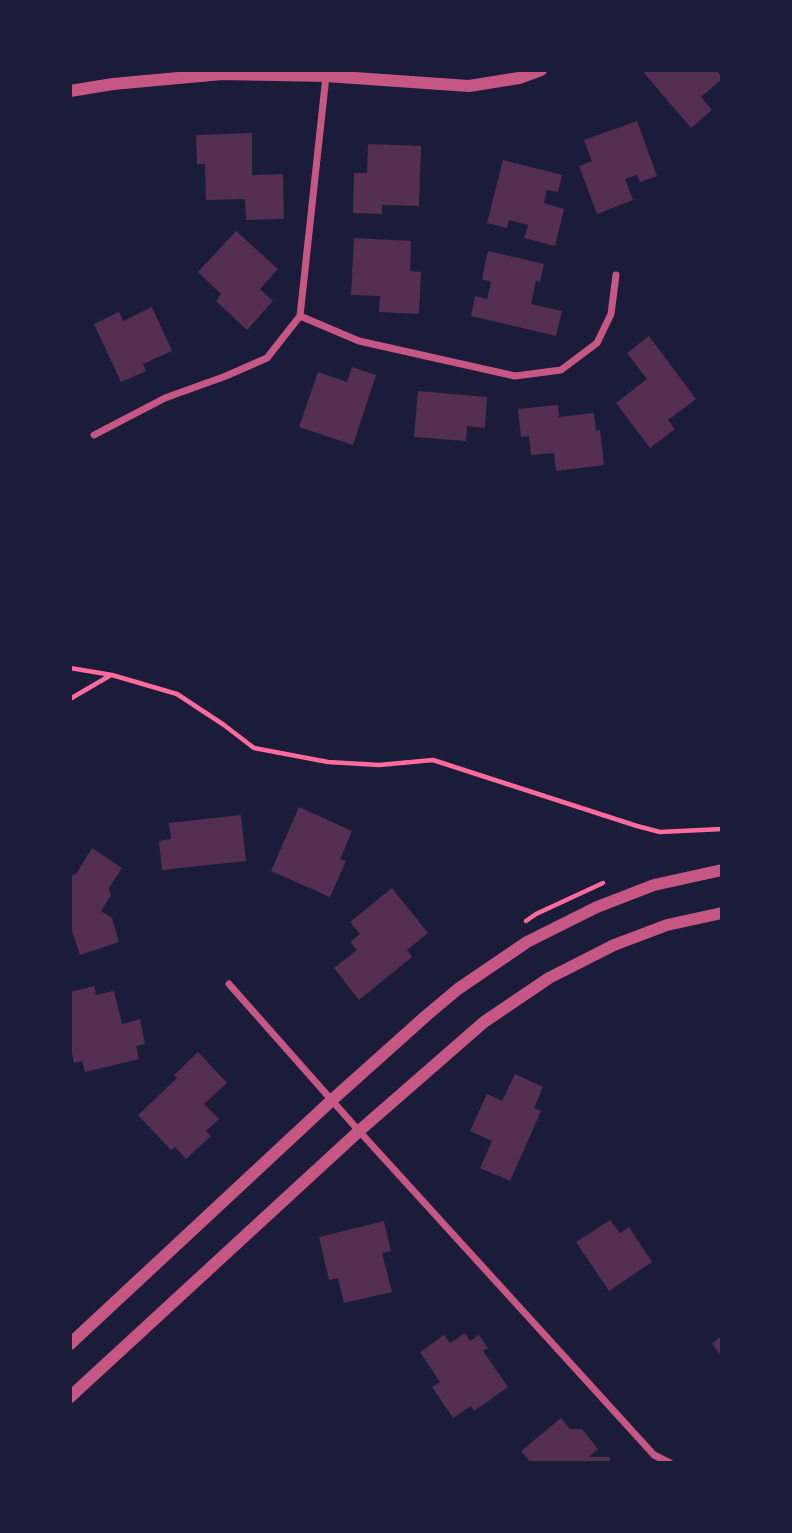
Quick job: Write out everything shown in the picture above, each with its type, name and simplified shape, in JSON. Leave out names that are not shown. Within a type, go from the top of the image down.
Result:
[{"type":"street","points":[[70,92],[113,84],[222,74],[326,76],[469,86],[519,78],[541,70]]},
{"type":"street","points":[[94,435],[165,398],[267,358],[300,316],[326,76]]},
{"type":"street","points":[[300,316],[359,341],[515,376],[561,370],[597,343],[611,314],[616,275]]},
{"type":"street","points":[[70,1344],[332,1100],[458,989],[527,942],[626,895],[680,878],[722,870]]},
{"type":"street","points":[[70,1397],[359,1131],[484,1022],[549,978],[641,933],[689,918],[722,913]]},
{"type":"street","points":[[229,984],[654,1455],[670,1463]]},
{"type":"path","points":[[70,668],[112,674],[177,694],[224,724],[254,748],[328,762],[379,765],[433,760],[660,832],[722,829]]},
{"type":"path","points":[[70,699],[112,674]]},
{"type":"building","points":[[647,70],[717,70],[722,79],[701,97],[712,110],[691,128],[644,73]]},
{"type":"building","points":[[637,121],[657,176],[640,182],[637,175],[625,179],[633,200],[597,214],[579,166],[592,161],[584,140]]},
{"type":"building","points":[[252,133],[252,175],[283,174],[284,219],[246,220],[245,199],[206,200],[205,164],[197,164],[196,135]]},
{"type":"building","points":[[368,144],[421,146],[419,206],[382,205],[382,214],[353,213],[354,173],[367,173]]},
{"type":"building","points":[[503,160],[562,175],[558,192],[547,190],[544,203],[564,209],[555,246],[524,238],[528,225],[509,220],[507,228],[487,223]]},
{"type":"building","points":[[236,231],[278,269],[260,289],[273,301],[247,330],[216,301],[221,294],[198,272]]},
{"type":"building","points":[[354,238],[411,241],[410,271],[421,272],[419,314],[379,312],[380,296],[351,295]]},
{"type":"building","points":[[488,251],[544,264],[540,282],[536,281],[531,304],[562,311],[556,336],[471,316],[475,296],[487,299],[491,282],[482,279]]},
{"type":"building","points":[[152,307],[172,351],[143,364],[146,371],[121,382],[94,324],[119,312],[123,321]]},
{"type":"building","points":[[649,336],[696,399],[668,420],[675,429],[650,448],[616,403],[647,379],[627,353]]},
{"type":"building","points":[[352,367],[376,375],[353,445],[299,427],[318,372],[347,382]]},
{"type":"building","points":[[418,391],[487,397],[485,428],[467,426],[466,441],[414,437]]},
{"type":"building","points":[[558,405],[559,417],[594,413],[596,431],[600,430],[604,465],[556,471],[554,453],[531,455],[529,436],[521,437],[518,409]]},
{"type":"building","points":[[299,807],[352,831],[340,859],[346,861],[330,897],[271,871]]},
{"type":"building","points":[[241,815],[246,861],[162,870],[159,841],[171,839],[169,823]]},
{"type":"building","points":[[92,848],[122,868],[109,888],[111,895],[101,911],[112,918],[119,942],[80,955],[70,925],[70,876],[76,874]]},
{"type":"building","points":[[392,888],[428,933],[407,950],[412,957],[359,1000],[334,968],[357,950],[350,942],[360,934],[350,922]]},
{"type":"building","points":[[94,986],[96,995],[114,991],[122,1024],[140,1019],[145,1044],[136,1046],[139,1059],[85,1072],[82,1061],[74,1063],[70,1045],[70,992]]},
{"type":"building","points":[[198,1052],[227,1083],[204,1104],[219,1119],[206,1131],[211,1136],[186,1159],[175,1147],[171,1150],[138,1115],[177,1078],[174,1075]]},
{"type":"building","points":[[515,1074],[543,1087],[534,1108],[541,1111],[510,1181],[480,1168],[492,1141],[470,1131],[487,1094],[502,1101]]},
{"type":"building","points":[[610,1220],[620,1233],[629,1227],[652,1262],[609,1291],[576,1242]]},
{"type":"building","points":[[384,1221],[391,1251],[382,1253],[392,1292],[344,1303],[338,1278],[329,1280],[319,1237]]},
{"type":"building","points":[[465,1333],[470,1341],[479,1335],[488,1348],[483,1351],[508,1387],[474,1411],[471,1406],[453,1418],[432,1387],[440,1382],[420,1352],[444,1335],[450,1343]]},
{"type":"building","points":[[722,1335],[722,1357],[712,1344]]},
{"type":"building","points":[[561,1418],[570,1429],[582,1429],[598,1449],[589,1457],[610,1457],[610,1463],[531,1463],[521,1451]]}]
